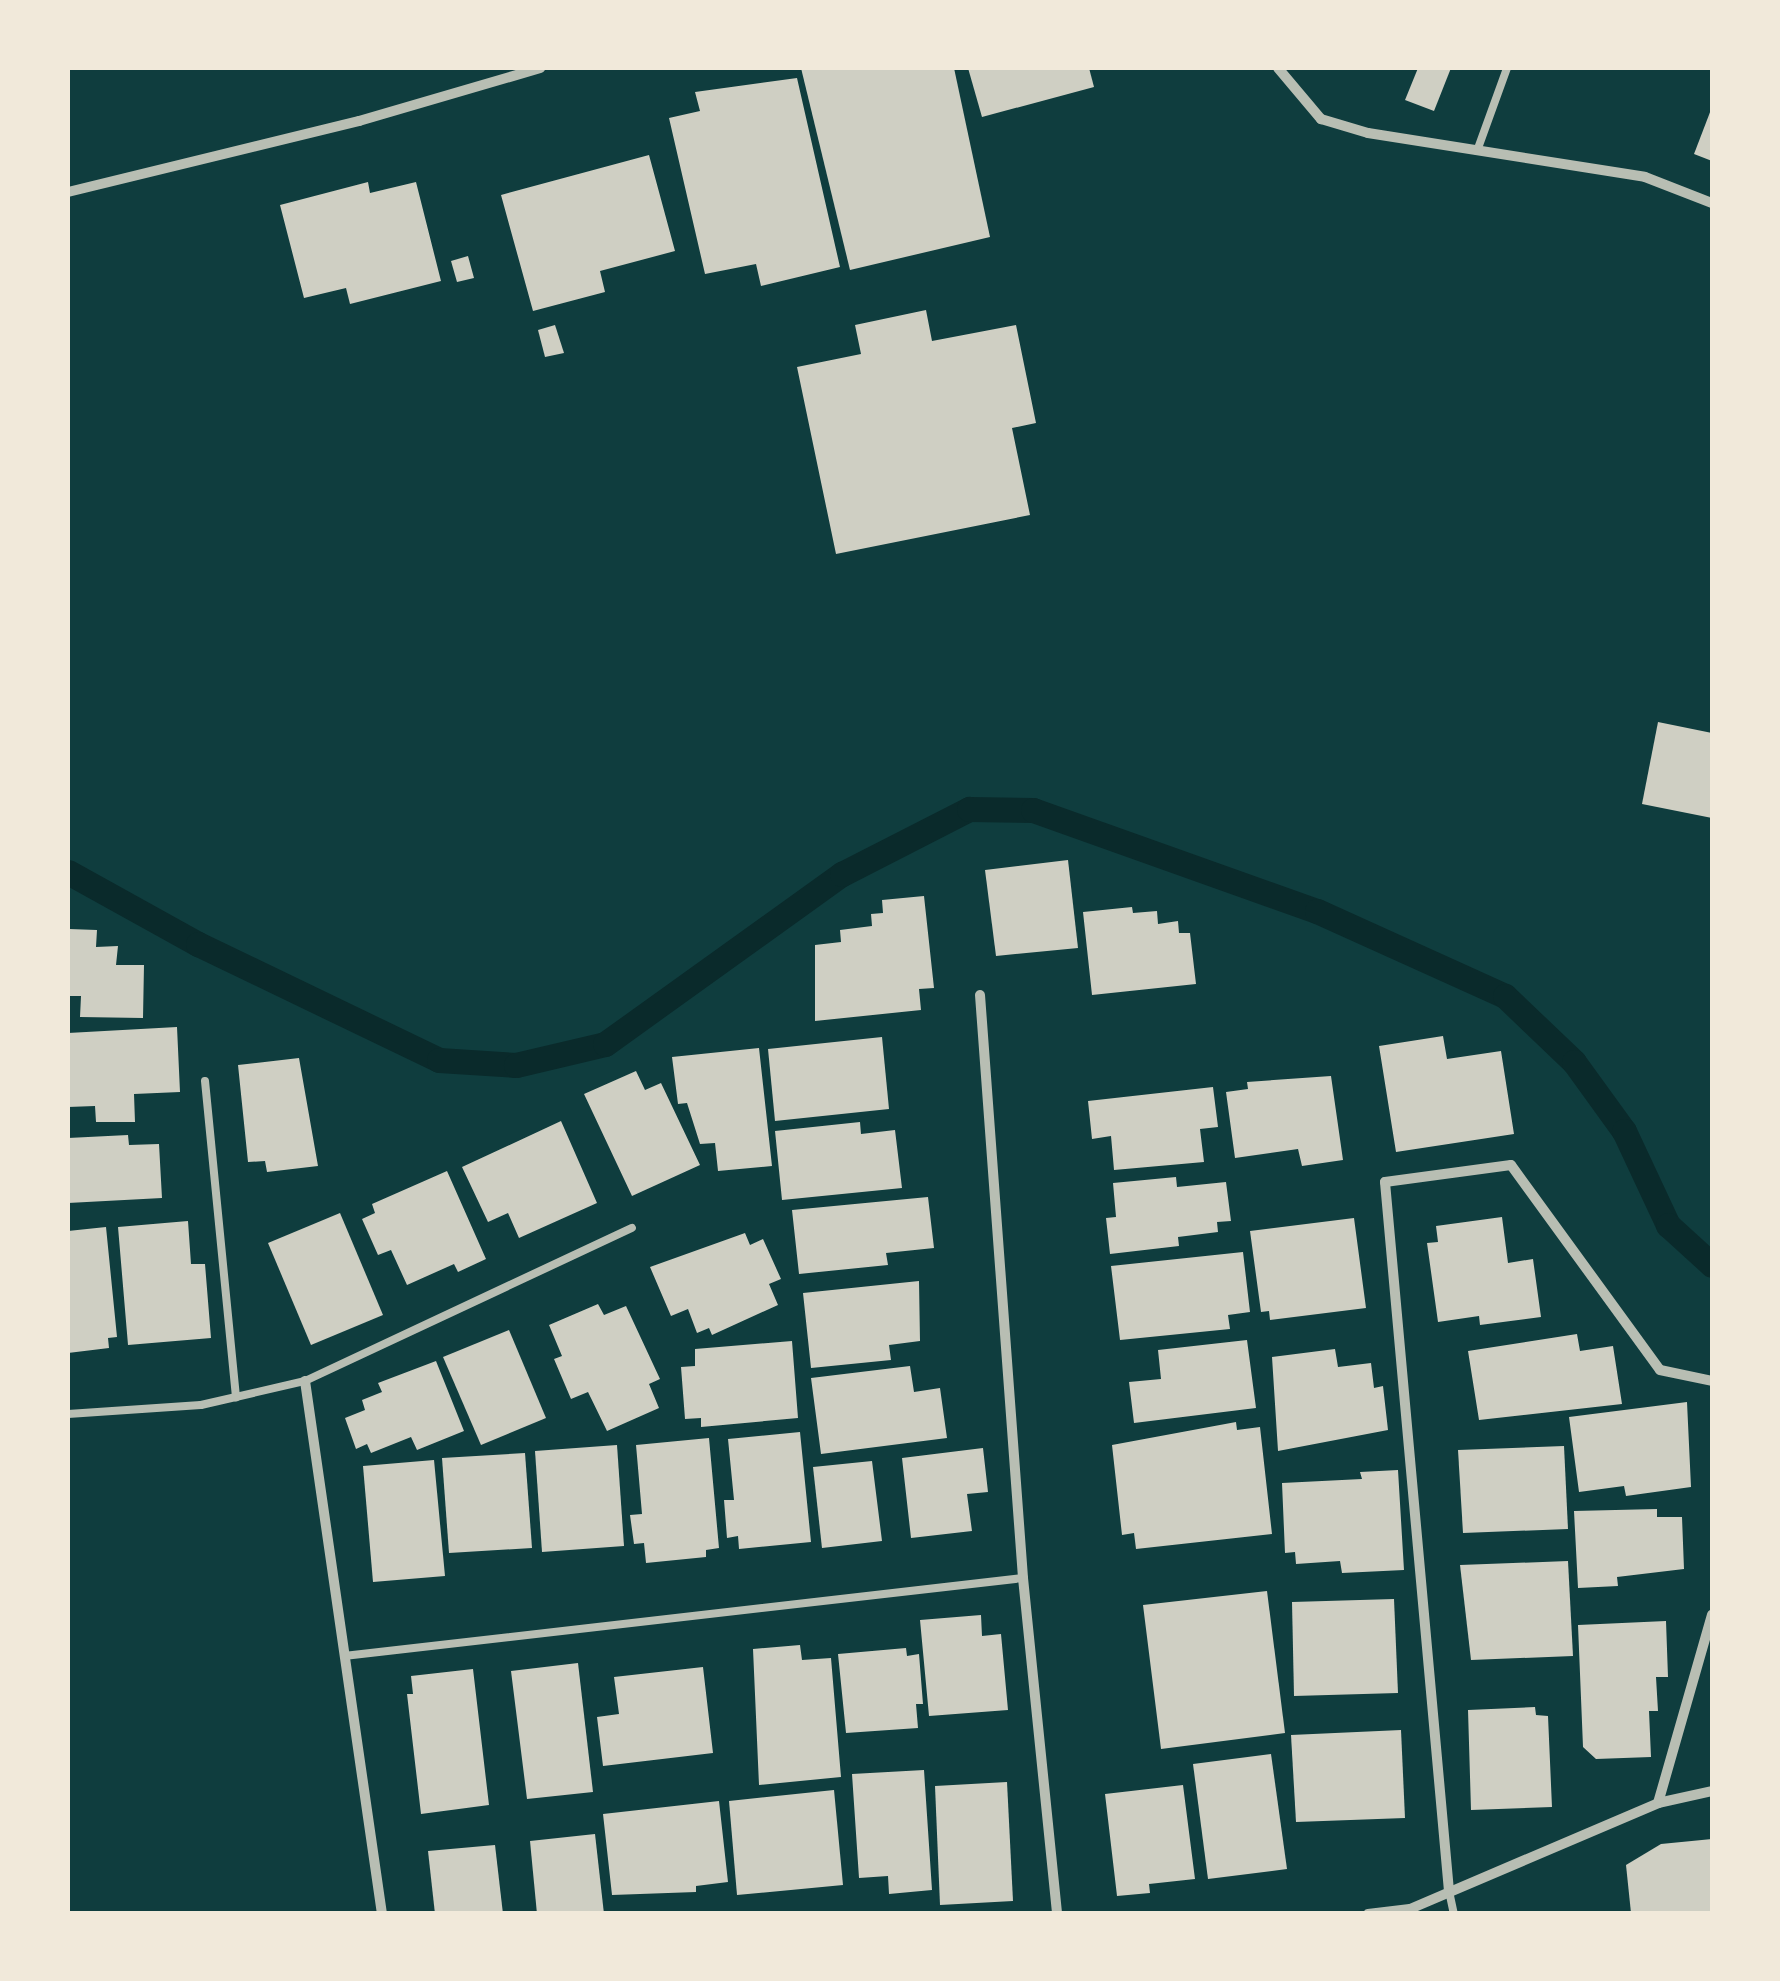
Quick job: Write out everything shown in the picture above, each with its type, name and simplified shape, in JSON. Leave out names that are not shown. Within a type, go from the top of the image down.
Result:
[{"type":"street","points":[[68,192],[359,122],[540,68]]},
{"type":"street","points":[[1278,68],[1321,119],[1477,152],[1645,177],[1712,203]]},
{"type":"street","points":[[980,995],[1023,1578],[1057,1914]]},
{"type":"street","points":[[1450,1891],[1385,1182],[1512,1164],[1660,1370],[1712,1381]]},
{"type":"street","points":[[305,1381],[382,1914]]},
{"type":"street","points":[[1658,1803],[1712,1615]]},
{"type":"street","points":[[1368,1914],[1410,1909],[1658,1803],[1712,1791]]},
{"type":"lane","points":[[1477,152],[1507,68]]},
{"type":"lane","points":[[206,1081],[236,1396]]},
{"type":"lane","points":[[68,1414],[236,1396],[305,1381],[632,1228]]},
{"type":"lane","points":[[344,1656],[1023,1578]]},
{"type":"lane","points":[[1450,1891],[1454,1914]]},
{"type":"building","points":[[801,68],[954,68],[990,237],[850,270]]},
{"type":"building","points":[[968,68],[1089,68],[1094,87],[982,117]]},
{"type":"building","points":[[1418,68],[1451,68],[1434,111],[1405,100]]},
{"type":"building","points":[[797,78],[840,267],[761,286],[756,264],[705,274],[669,118],[700,111],[695,92]]},
{"type":"building","points":[[1712,107],[1712,161],[1694,154]]},
{"type":"building","points":[[649,155],[675,251],[600,271],[605,292],[533,311],[501,195]]},
{"type":"building","points":[[368,182],[370,193],[416,182],[441,281],[350,304],[346,288],[304,298],[280,205]]},
{"type":"building","points":[[468,256],[474,278],[457,282],[451,261]]},
{"type":"building","points":[[926,310],[932,341],[1016,325],[1036,423],[1012,428],[1030,515],[836,554],[797,367],[861,354],[855,325]]},
{"type":"building","points":[[555,325],[564,353],[545,357],[538,330]]},
{"type":"building","points":[[1658,722],[1712,733],[1712,818],[1642,804]]},
{"type":"building","points":[[1068,860],[1078,948],[996,956],[985,870]]},
{"type":"building","points":[[924,896],[934,988],[919,989],[921,1010],[815,1021],[815,945],[841,942],[840,930],[872,926],[871,914],[883,913],[882,900]]},
{"type":"building","points":[[1132,907],[1133,913],[1157,911],[1158,924],[1178,921],[1179,933],[1190,933],[1196,984],[1092,995],[1083,912]]},
{"type":"building","points":[[69,929],[97,930],[96,947],[118,946],[116,965],[144,965],[143,1018],[80,1017],[81,996],[68,996]]},
{"type":"building","points":[[177,1027],[180,1092],[134,1094],[135,1122],[96,1122],[95,1106],[68,1107],[68,1033]]},
{"type":"building","points":[[1443,1036],[1447,1059],[1501,1051],[1514,1134],[1396,1152],[1379,1046]]},
{"type":"building","points":[[882,1037],[889,1109],[775,1121],[768,1049]]},
{"type":"building","points":[[759,1048],[772,1166],[718,1171],[715,1143],[700,1144],[687,1103],[678,1104],[672,1057]]},
{"type":"building","points":[[299,1058],[318,1166],[267,1172],[265,1161],[248,1162],[238,1065]]},
{"type":"building","points":[[636,1071],[645,1090],[661,1083],[700,1165],[632,1196],[584,1094]]},
{"type":"building","points":[[1331,1076],[1343,1160],[1302,1166],[1298,1149],[1235,1158],[1226,1092],[1248,1089],[1247,1082]]},
{"type":"building","points":[[1213,1087],[1218,1127],[1200,1129],[1204,1162],[1114,1170],[1111,1136],[1092,1139],[1088,1101]]},
{"type":"building","points":[[561,1121],[597,1203],[519,1238],[508,1213],[488,1222],[462,1167]]},
{"type":"building","points":[[860,1122],[861,1134],[895,1130],[902,1188],[782,1200],[775,1131]]},
{"type":"building","points":[[128,1135],[129,1145],[159,1144],[162,1198],[68,1203],[68,1138]]},
{"type":"building","points":[[447,1171],[486,1259],[458,1272],[454,1264],[407,1285],[391,1250],[378,1255],[362,1219],[375,1213],[372,1204]]},
{"type":"building","points":[[1176,1177],[1177,1187],[1226,1182],[1231,1221],[1217,1222],[1218,1232],[1178,1237],[1179,1246],[1110,1254],[1106,1218],[1116,1217],[1113,1183]]},
{"type":"building","points":[[928,1197],[934,1248],[886,1253],[888,1265],[799,1274],[792,1210]]},
{"type":"building","points":[[340,1213],[383,1315],[311,1345],[268,1243]]},
{"type":"building","points":[[1502,1217],[1508,1263],[1533,1259],[1541,1317],[1480,1325],[1479,1316],[1438,1322],[1427,1243],[1438,1242],[1436,1226]]},
{"type":"building","points":[[1354,1218],[1366,1308],[1270,1320],[1269,1311],[1261,1312],[1250,1231]]},
{"type":"building","points":[[188,1221],[191,1264],[205,1264],[211,1338],[128,1345],[118,1227]]},
{"type":"building","points":[[106,1227],[117,1337],[108,1338],[109,1348],[68,1353],[68,1231]]},
{"type":"building","points":[[745,1233],[750,1245],[763,1239],[781,1279],[769,1284],[778,1305],[712,1335],[709,1328],[697,1333],[688,1309],[671,1316],[650,1267]]},
{"type":"building","points":[[1243,1252],[1250,1312],[1228,1315],[1230,1329],[1120,1340],[1111,1266]]},
{"type":"building","points":[[919,1281],[920,1341],[889,1345],[891,1360],[811,1368],[803,1293]]},
{"type":"building","points":[[598,1304],[604,1315],[626,1306],[660,1379],[649,1384],[659,1408],[607,1431],[588,1392],[571,1399],[554,1359],[562,1356],[549,1325]]},
{"type":"building","points":[[509,1330],[546,1418],[481,1445],[443,1357]]},
{"type":"building","points":[[1577,1334],[1580,1351],[1613,1346],[1622,1404],[1479,1420],[1468,1351]]},
{"type":"building","points":[[1247,1340],[1256,1408],[1134,1423],[1129,1382],[1161,1379],[1158,1350]]},
{"type":"building","points":[[792,1341],[798,1418],[701,1427],[701,1418],[685,1419],[681,1367],[695,1366],[695,1349]]},
{"type":"building","points":[[1335,1349],[1338,1367],[1371,1363],[1374,1388],[1383,1386],[1388,1430],[1278,1451],[1272,1357]]},
{"type":"building","points":[[436,1361],[464,1431],[417,1450],[411,1437],[371,1453],[367,1444],[356,1449],[345,1418],[365,1410],[362,1400],[382,1392],[378,1383]]},
{"type":"building","points":[[910,1366],[914,1392],[940,1388],[947,1438],[821,1454],[811,1378]]},
{"type":"building","points":[[1687,1402],[1691,1487],[1626,1496],[1624,1486],[1579,1492],[1569,1417]]},
{"type":"building","points":[[1236,1422],[1237,1430],[1260,1427],[1272,1534],[1136,1549],[1134,1533],[1122,1535],[1112,1445]]},
{"type":"building","points":[[800,1432],[811,1542],[739,1549],[738,1536],[727,1538],[724,1500],[734,1500],[728,1439]]},
{"type":"building","points":[[709,1438],[719,1548],[706,1550],[706,1557],[646,1563],[644,1543],[634,1544],[630,1515],[642,1514],[636,1445]]},
{"type":"building","points":[[617,1445],[624,1546],[542,1552],[535,1451]]},
{"type":"building","points":[[1564,1446],[1568,1529],[1463,1533],[1458,1450]]},
{"type":"building","points":[[983,1448],[988,1492],[967,1494],[972,1531],[911,1538],[902,1458]]},
{"type":"building","points":[[525,1453],[532,1548],[449,1553],[442,1458]]},
{"type":"building","points":[[434,1460],[445,1576],[373,1582],[363,1466]]},
{"type":"building","points":[[872,1461],[882,1541],[822,1548],[813,1467]]},
{"type":"building","points":[[1398,1470],[1404,1570],[1342,1573],[1340,1561],[1296,1564],[1295,1552],[1285,1553],[1282,1483],[1362,1479],[1360,1472]]},
{"type":"building","points":[[1657,1509],[1657,1517],[1682,1517],[1684,1569],[1617,1577],[1618,1586],[1578,1588],[1574,1511]]},
{"type":"building","points":[[1568,1561],[1573,1656],[1471,1660],[1460,1565]]},
{"type":"building","points":[[1267,1591],[1285,1733],[1161,1749],[1143,1605]]},
{"type":"building","points":[[1394,1599],[1398,1693],[1294,1696],[1292,1602]]},
{"type":"building","points":[[981,1615],[982,1636],[1001,1634],[1008,1710],[929,1716],[920,1620]]},
{"type":"building","points":[[1666,1621],[1668,1677],[1656,1677],[1658,1711],[1649,1711],[1651,1757],[1596,1759],[1583,1747],[1578,1625]]},
{"type":"building","points":[[800,1645],[802,1660],[831,1658],[841,1777],[759,1785],[753,1649]]},
{"type":"building","points":[[906,1648],[907,1656],[919,1654],[923,1704],[916,1704],[918,1728],[846,1733],[838,1654]]},
{"type":"building","points":[[578,1663],[593,1792],[527,1799],[511,1671]]},
{"type":"building","points":[[703,1667],[713,1753],[603,1766],[597,1717],[619,1714],[614,1677]]},
{"type":"building","points":[[473,1669],[489,1805],[421,1814],[407,1694],[413,1694],[411,1676]]},
{"type":"building","points":[[1535,1707],[1536,1715],[1548,1716],[1552,1807],[1471,1810],[1468,1710]]},
{"type":"building","points":[[1401,1730],[1405,1818],[1296,1822],[1291,1735]]},
{"type":"building","points":[[1271,1754],[1287,1869],[1208,1879],[1193,1764]]},
{"type":"building","points":[[924,1770],[932,1890],[889,1894],[888,1876],[859,1878],[852,1774]]},
{"type":"building","points":[[1007,1782],[1013,1901],[940,1905],[935,1786]]},
{"type":"building","points":[[1183,1785],[1195,1879],[1149,1884],[1150,1893],[1117,1896],[1105,1794]]},
{"type":"building","points":[[834,1790],[843,1885],[737,1895],[729,1801]]},
{"type":"building","points":[[719,1801],[728,1882],[696,1886],[696,1892],[612,1895],[603,1814]]},
{"type":"building","points":[[595,1834],[604,1914],[537,1914],[530,1841]]},
{"type":"building","points":[[1712,1839],[1712,1914],[1631,1913],[1626,1865],[1661,1844]]},
{"type":"building","points":[[495,1845],[503,1914],[435,1914],[428,1851]]},
{"type":"waterway","points":[[68,872],[198,944],[439,1060],[516,1065],[605,1044],[842,874],[969,809],[1033,810],[1317,911],[1505,996],[1574,1062],[1624,1131],[1668,1225],[1712,1265]]}]
